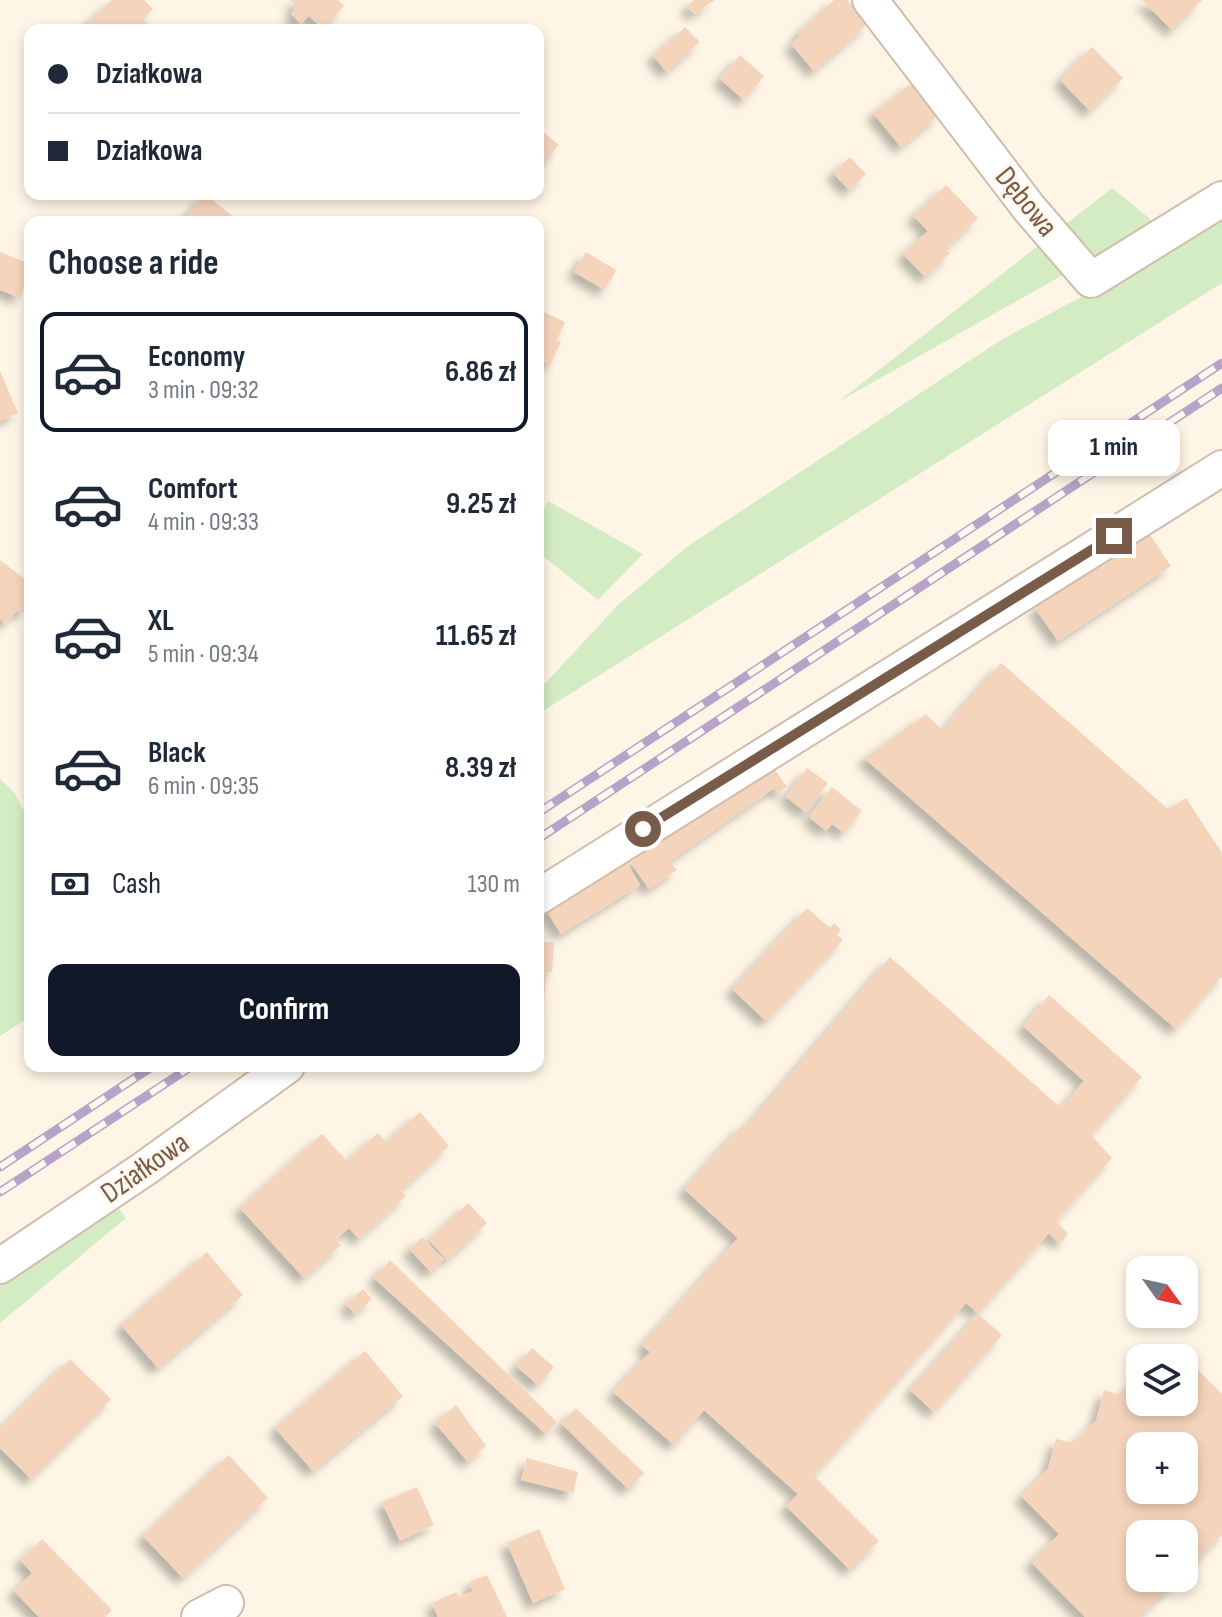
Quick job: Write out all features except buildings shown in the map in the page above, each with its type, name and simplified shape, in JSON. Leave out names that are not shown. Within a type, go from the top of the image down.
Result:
[{"type":"street","name":"Dębowa","points":[[870,0],[1029,208],[1091,280],[1222,199]]},
{"type":"street","points":[[544,893],[1222,468]]},
{"type":"street","name":"Działkowa","points":[[0,1266],[144,1169],[279,1072]]},
{"type":"green space","points":[[1112,188],[1155,223],[838,402]]},
{"type":"green space","points":[[1222,215],[1222,283],[544,710],[544,685],[618,605],[688,546],[1001,340],[1173,247]]},
{"type":"green space","points":[[548,501],[643,554],[598,600],[544,557],[544,510]]},
{"type":"green space","points":[[0,779],[14,792],[24,811],[24,1021],[0,1036]]},
{"type":"green space","points":[[114,1202],[126,1218],[0,1323],[0,1280]]},
{"type":"railway","points":[[544,809],[1222,363]]},
{"type":"railway","points":[[544,835],[1222,388]]},
{"type":"railway","points":[[0,1167],[144,1072]]},
{"type":"railway","points":[[0,1192],[183,1072]]},
{"type":"route","points":[[643,829],[1114,536]]}]
